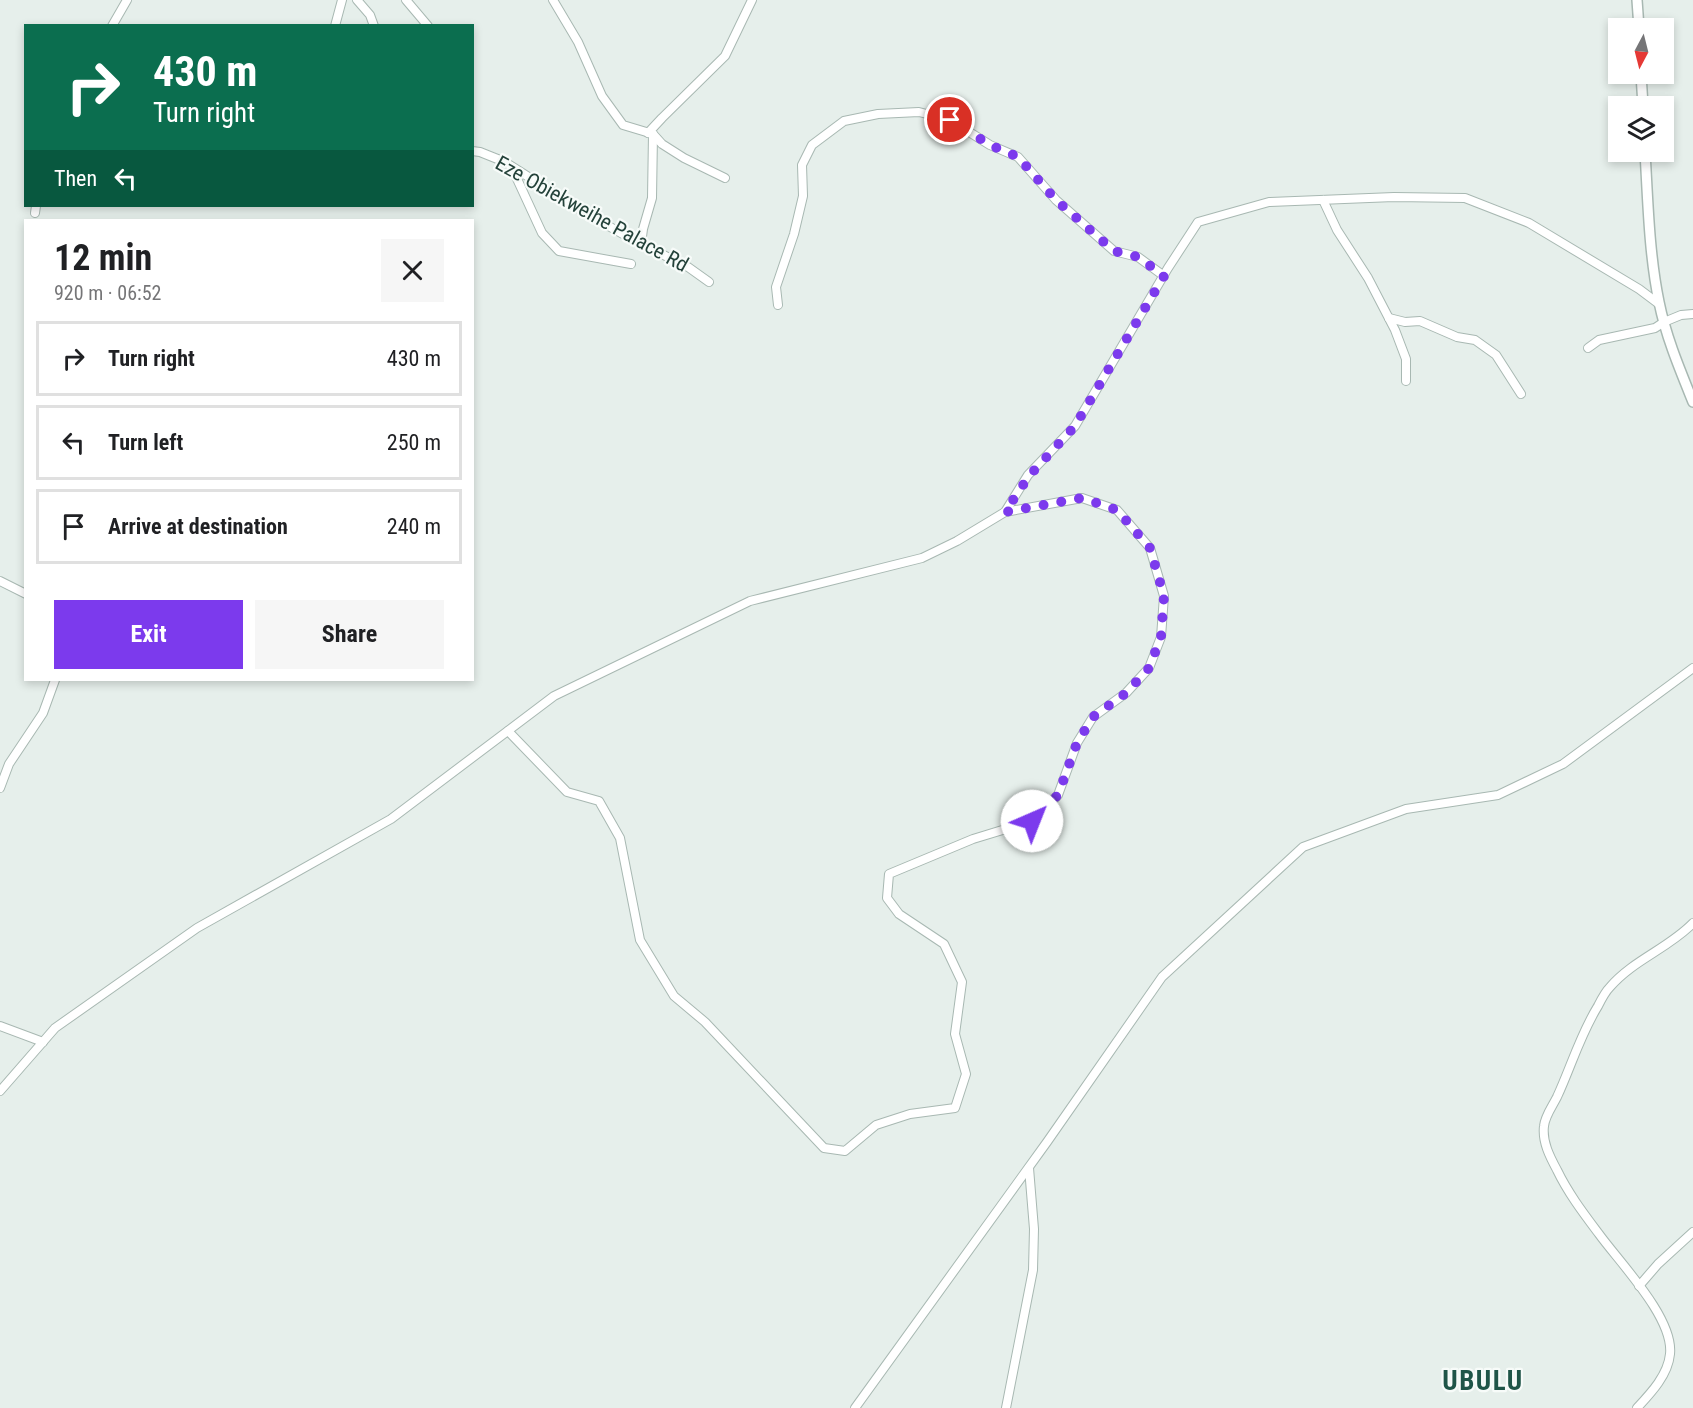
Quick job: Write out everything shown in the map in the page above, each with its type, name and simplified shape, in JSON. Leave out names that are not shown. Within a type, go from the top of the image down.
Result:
[{"type":"street","points":[[113,24],[127,0]]},
{"type":"street","points":[[336,24],[342,0]]},
{"type":"street","points":[[357,0],[370,15],[373,24]]},
{"type":"street","points":[[406,0],[426,24]]},
{"type":"street","points":[[553,0],[578,42],[602,96],[623,125],[651,134],[684,158],[725,178]]},
{"type":"street","points":[[641,244],[652,198],[651,134],[662,117],[725,56],[752,0]]},
{"type":"street","points":[[1638,0],[1639,18]]},
{"type":"street","points":[[778,305],[776,287],[794,234],[803,196],[802,165],[812,145],[844,121],[878,114],[920,112],[950,120],[990,145],[1018,157],[1056,200],[1114,251],[1138,257],[1164,276]]},
{"type":"street","name":"Eze Obiekweihe Palace Rd","points":[[474,151],[511,166],[588,214],[688,267],[710,282]]},
{"type":"street","points":[[1646,162],[1651,247],[1659,304],[1676,362],[1693,402]]},
{"type":"street","points":[[511,166],[542,233],[559,251],[631,264]]},
{"type":"street","points":[[1005,512],[1029,476],[1075,426],[1198,222],[1269,202],[1394,197],[1465,198],[1529,223],[1659,304]]},
{"type":"street","points":[[1323,200],[1337,230],[1368,278],[1395,330],[1406,359],[1406,381]]},
{"type":"street","points":[[1588,348],[1599,340],[1655,328],[1664,321],[1681,315],[1693,314]]},
{"type":"street","points":[[1389,318],[1405,322],[1420,321],[1457,337],[1475,340],[1496,355],[1521,394]]},
{"type":"street","points":[[0,1091],[55,1028],[197,928],[391,819],[508,730],[554,696],[750,601],[922,558],[957,542],[1005,512],[1082,498],[1117,510],[1150,548],[1164,596],[1161,637],[1149,668],[1126,693],[1093,717],[1077,743],[1058,795],[1032,821],[973,839],[889,874],[887,898],[899,914],[944,944],[962,982],[955,1034],[966,1074],[954,1108],[910,1114],[876,1125],[845,1151],[824,1148],[705,1022],[674,996],[640,940],[620,838],[599,801],[567,792],[508,730]]},
{"type":"street","points":[[0,581],[24,593]]},
{"type":"street","points":[[855,1408],[1029,1168],[1162,977],[1304,847],[1406,809],[1498,795],[1563,764],[1693,668]]},
{"type":"street","points":[[0,788],[9,764],[43,713],[55,681]]},
{"type":"street","points":[[1637,1408],[1650,1395],[1667,1368],[1670,1353],[1669,1340],[1656,1310],[1640,1286],[1600,1235],[1566,1186],[1548,1149],[1544,1126],[1548,1112],[1556,1100],[1589,1021],[1609,988],[1693,923]]},
{"type":"street","points":[[0,1026],[43,1042]]},
{"type":"street","points":[[1006,1408],[1034,1270],[1034,1229],[1029,1168]]},
{"type":"street","points":[[1640,1286],[1658,1264],[1693,1232]]},
{"type":"district","name":"UBULU","points":[[1483,1381]]},
{"type":"route","points":[[950,120],[990,145],[1018,157],[1056,200],[1114,251],[1138,257],[1164,276],[1075,426],[1029,476],[1005,512],[1082,498],[1117,510],[1150,548],[1164,596],[1161,637],[1149,668],[1126,693],[1093,717],[1077,743],[1058,795],[1032,821]]}]
